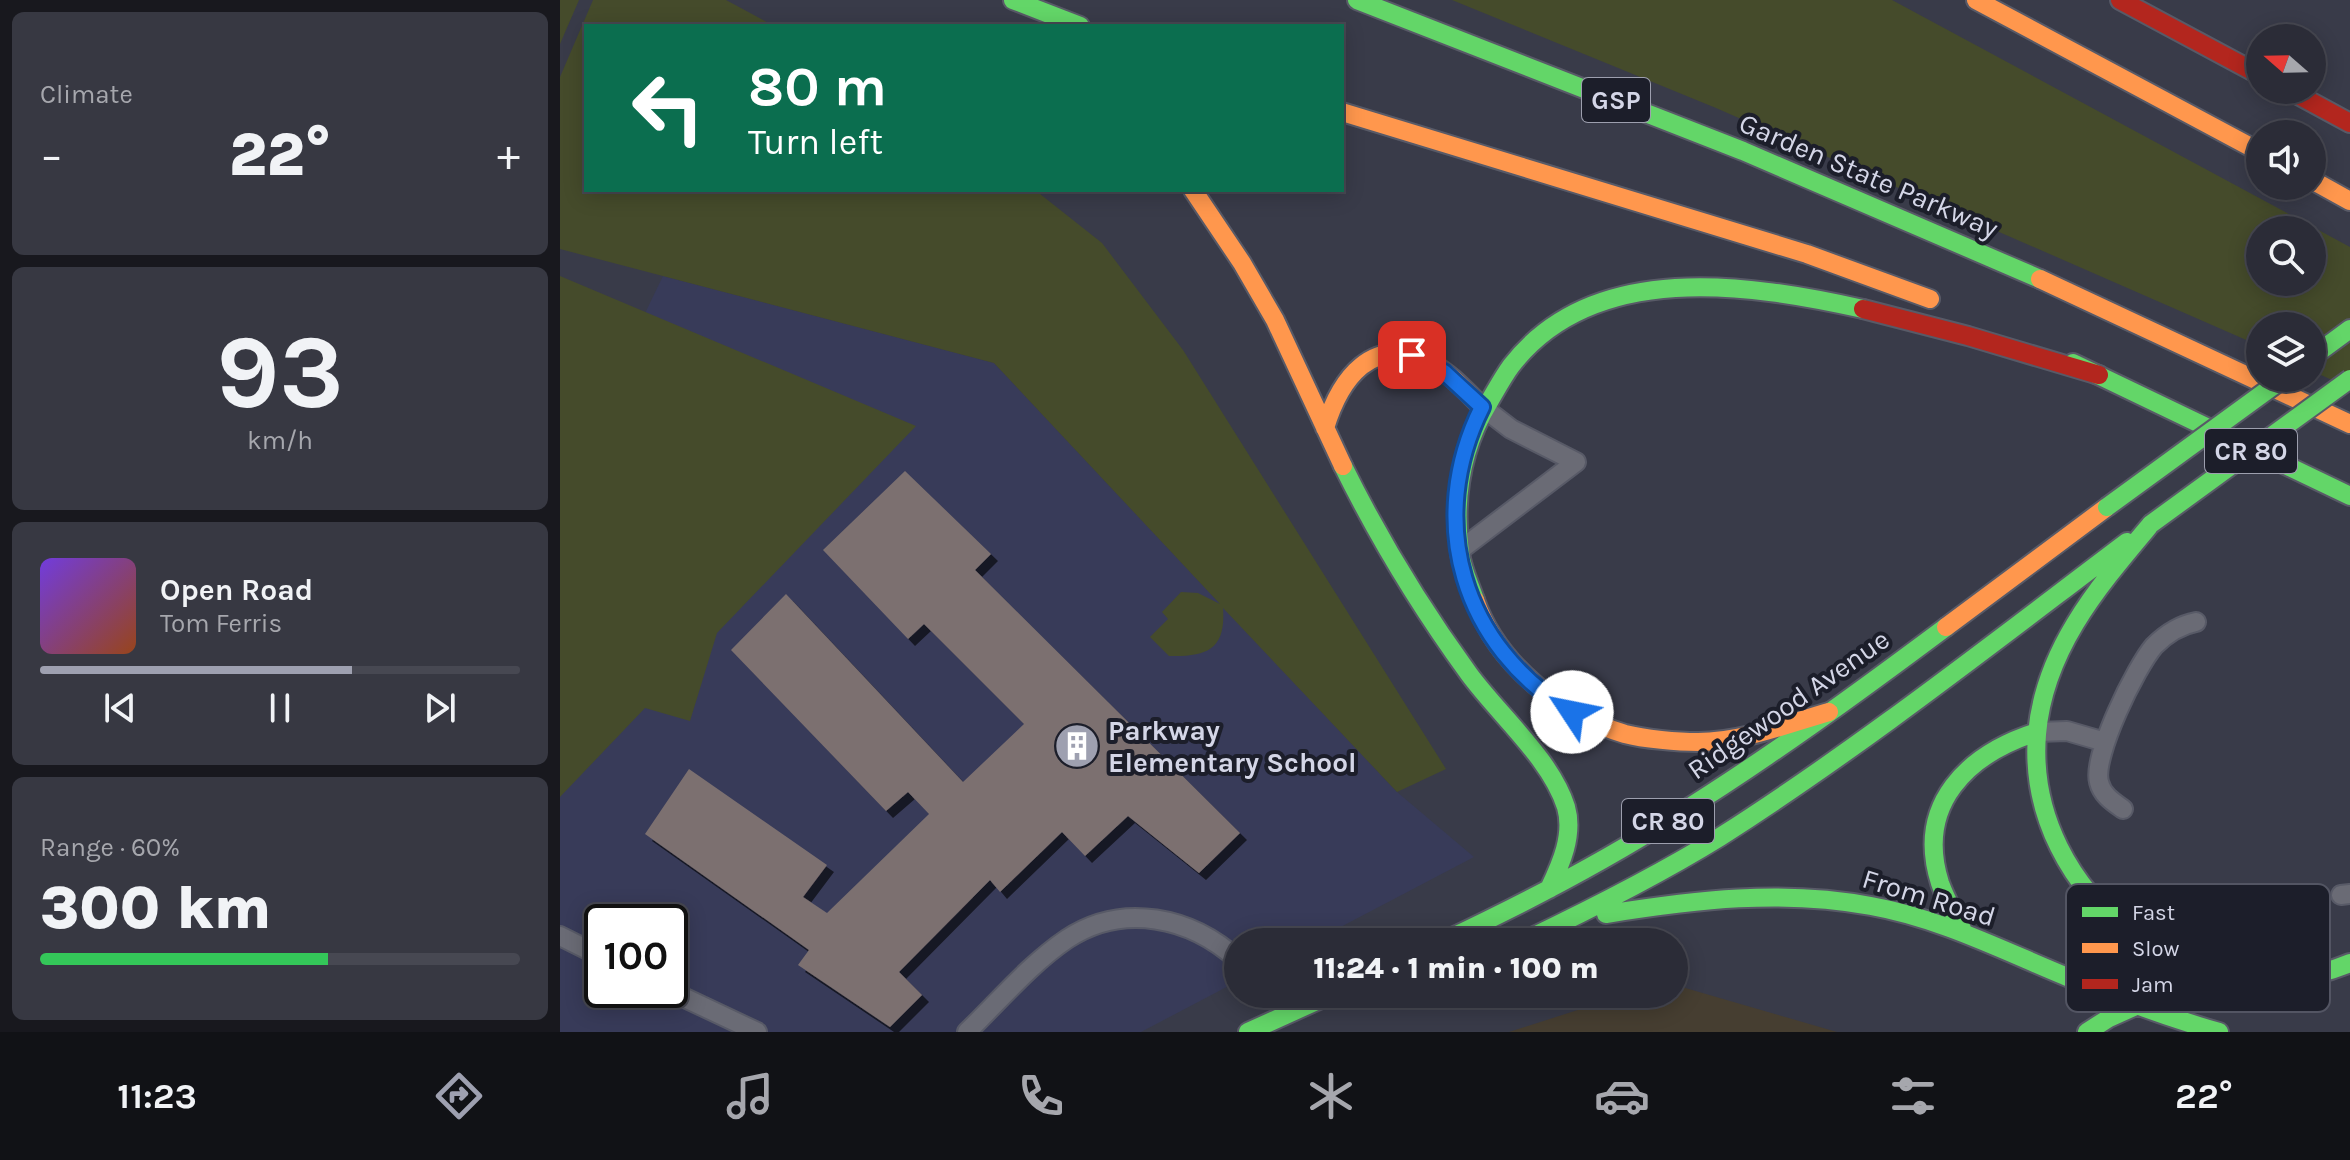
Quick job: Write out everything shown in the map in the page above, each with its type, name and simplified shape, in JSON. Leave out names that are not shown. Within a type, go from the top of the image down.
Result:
[{"type":"main road","points":[[991,0],[1025,24]]},
{"type":"main road","points":[[1013,0],[1075,24]]},
{"type":"main road","name":"Garden State Parkway","points":[[1357,0],[1716,140],[1873,206],[2350,424]]},
{"type":"main road","points":[[1976,0],[2246,145]]},
{"type":"main road","points":[[2120,0],[2246,68]]},
{"type":"main road","points":[[2315,104],[2350,123]]},
{"type":"main road","points":[[1344,113],[1795,250],[1949,307]]},
{"type":"main road","points":[[2326,188],[2350,201]]},
{"type":"main road","points":[[1194,192],[1226,236],[1257,290],[1377,533],[1410,588],[1480,689],[1558,788],[1566,808],[1569,829],[1564,853],[1549,889]]},
{"type":"main road","points":[[1829,712],[1751,734],[1697,743],[1662,741],[1600,725],[1547,697],[1507,660],[1476,607],[1465,580],[1458,551],[1455,490],[1465,446],[1482,407],[1520,355],[1564,320],[1592,306],[1653,289],[1688,286],[1771,292],[1862,306],[2099,375]]},
{"type":"main road","points":[[1974,318],[2350,496]]},
{"type":"main road","points":[[2326,347],[2350,329]]},
{"type":"main road","points":[[1325,428],[1335,398],[1349,376],[1372,359],[1392,353],[1412,355],[1427,361],[1444,372],[1482,407]]},
{"type":"main road","name":"CR 80","points":[[1550,928],[1669,867],[1771,802],[2350,379]]},
{"type":"main road","name":"Ridgewood Avenue","points":[[1470,928],[1549,889],[1707,797],[1829,712],[2265,392]]},
{"type":"main road","points":[[2311,475],[2350,508]]},
{"type":"main road","points":[[2081,884],[2063,858],[2050,830],[2036,776],[2037,732],[2053,659],[2063,639],[2151,524]]},
{"type":"main road","points":[[1964,933],[1942,887],[1936,866],[1935,846],[1942,805],[1963,771],[1978,759],[2006,742],[2037,732]]},
{"type":"main road","name":"From Road","points":[[1562,922],[1669,903],[1750,896],[1791,895],[1841,900],[1909,915],[1964,933],[2066,975]]},
{"type":"main road","points":[[2330,970],[2350,963]]},
{"type":"main road","points":[[1248,1032],[1289,1008]]},
{"type":"main road","points":[[2087,1032],[2122,1012]]},
{"type":"main road","name":"From Road","points":[[2159,1012],[2219,1032]]},
{"type":"lane","points":[[1458,551],[1576,462],[1511,429],[1482,407]]},
{"type":"lane","points":[[2123,809],[2111,802],[2102,791],[2098,779],[2098,762],[2105,742],[2137,670],[2146,657],[2171,632],[2183,624],[2196,622]]},
{"type":"lane","points":[[2037,732],[2067,731],[2105,742]]},
{"type":"lane","points":[[967,1032],[1056,947],[1091,926],[1110,920],[1160,919],[1184,925],[1224,950]]},
{"type":"lane","points":[[560,936],[584,948]]},
{"type":"lane","points":[[688,999],[757,1032]]},
{"type":"shaded area","points":[[663,276],[994,363],[1397,792],[1474,857],[1339,928],[1224,928],[1224,988],[1141,1032],[560,1032],[560,489]]},
{"type":"shaded area","points":[[1688,989],[1837,1032],[1509,1032],[1584,1008],[1688,1008]]},
{"type":"green space","points":[[560,0],[579,0],[560,44]]},
{"type":"green space","points":[[593,0],[726,0],[770,24],[584,24],[584,192],[1038,192],[1102,243],[1183,350],[1446,769],[1397,792],[1223,608],[1221,633],[1212,648],[1194,655],[1169,656],[1150,637],[1168,619],[1162,612],[1181,592],[1198,593],[1220,604],[994,363],[560,249],[560,77]]},
{"type":"green space","points":[[1452,0],[1892,0],[2246,191],[2246,200],[2263,200],[2293,216],[2246,216],[2246,296],[2326,296],[2326,234],[2350,247],[2350,388],[2326,377],[2326,312],[2246,312],[2246,340],[1716,108]]},
{"type":"green space","points":[[560,276],[916,426],[717,633],[690,721],[645,708],[560,797]]},
{"type":"building","name":"Parkway Elementary School","points":[[905,471],[991,554],[975,570],[1240,833],[1199,873],[1128,816],[1085,856],[1062,832],[1000,892],[990,880],[899,972],[922,995],[890,1027],[798,965],[809,950],[645,834],[689,769],[827,865],[803,897],[827,913],[929,814],[908,792],[886,811],[731,650],[786,594],[963,782],[1024,724],[924,624],[908,639],[823,550]]},
{"type":"traffic: fast","points":[[1013,0],[1075,24]]},
{"type":"traffic: fast","points":[[1357,0],[1743,151],[2040,279]]},
{"type":"traffic: fast","points":[[1475,600],[1460,553],[1458,514],[1461,475],[1479,420],[1505,375],[1545,332],[1585,308],[1629,294],[1675,288],[1772,292],[1863,309]]},
{"type":"traffic: fast","points":[[2326,347],[2350,329]]},
{"type":"traffic: fast","points":[[2073,363],[2350,496]]},
{"type":"traffic: fast","points":[[2151,524],[2350,379]]},
{"type":"traffic: fast","points":[[2107,507],[2265,392]]},
{"type":"traffic: fast","points":[[1343,466],[1386,546],[1434,624],[1481,690],[1537,755],[1559,789],[1568,818],[1567,839],[1549,889]]},
{"type":"traffic: fast","points":[[2083,884],[2059,847],[2040,793],[2037,734],[2042,703],[2050,674],[2077,620],[2151,524]]},
{"type":"traffic: fast","points":[[1550,928],[1672,865],[1772,803],[1926,694],[2127,542]]},
{"type":"traffic: fast","points":[[1471,928],[1562,882],[1677,815],[1814,724],[1946,627]]},
{"type":"traffic: fast","points":[[1964,933],[1942,889],[1934,855],[1935,829],[1942,806],[1953,786],[1969,769],[1989,754],[2037,732]]},
{"type":"traffic: fast","points":[[1606,914],[1738,898],[1838,901],[1921,918],[2066,976]]},
{"type":"traffic: fast","points":[[2330,968],[2350,963]]},
{"type":"traffic: fast","points":[[1248,1032],[1301,1008]]},
{"type":"traffic: fast","points":[[2087,1032],[2122,1012]]},
{"type":"traffic: fast","points":[[2158,1012],[2219,1032]]},
{"type":"traffic: slow","points":[[1976,0],[2246,145]]},
{"type":"traffic: slow","points":[[1344,113],[1807,254],[1930,299]]},
{"type":"traffic: slow","points":[[2326,188],[2350,201]]},
{"type":"traffic: slow","points":[[1194,192],[1242,263],[1275,320],[1343,466]]},
{"type":"traffic: slow","points":[[2040,279],[2350,424]]},
{"type":"traffic: slow","points":[[1325,428],[1349,378],[1361,366],[1391,354],[1409,355],[1436,366],[1482,407]]},
{"type":"traffic: slow","points":[[1946,627],[2107,507]]},
{"type":"traffic: slow","points":[[1475,600],[1499,645],[1534,684],[1578,714],[1625,734],[1671,741],[1715,741],[1764,732],[1829,712]]},
{"type":"traffic: jam","points":[[2120,0],[2246,68]]},
{"type":"traffic: jam","points":[[2315,104],[2350,123]]},
{"type":"traffic: jam","points":[[1863,309],[2099,375]]},
{"type":"place","name":"Parkway Elementary School","points":[[1077,746]]},
{"type":"route","points":[[1412,355],[1444,372],[1482,407],[1460,461],[1455,490],[1458,551],[1476,607],[1507,660],[1547,697],[1572,712]]}]
